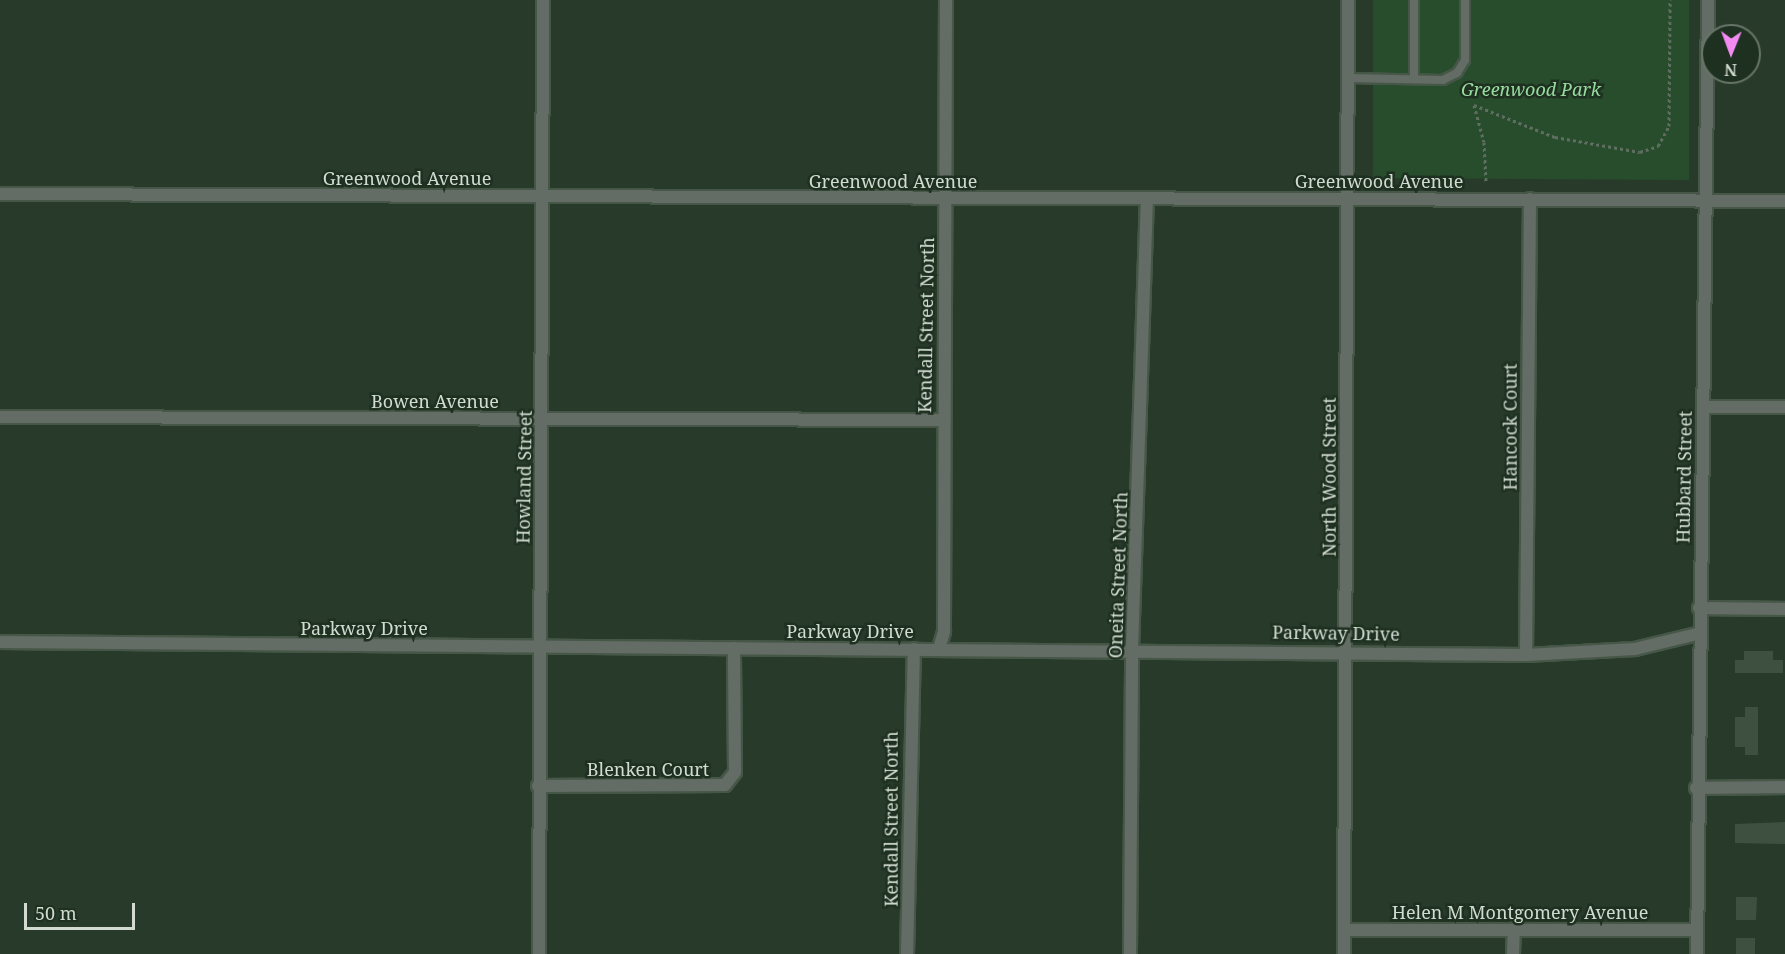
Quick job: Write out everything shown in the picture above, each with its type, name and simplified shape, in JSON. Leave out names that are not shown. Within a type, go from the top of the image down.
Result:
[{"type":"street","name":"Howland Street","points":[[539,954],[543,0]]},
{"type":"street","name":"Kendall Street North","points":[[939,649],[944,630],[946,0]]},
{"type":"street","name":"North Wood Street","points":[[1344,954],[1349,200],[1348,0]]},
{"type":"street","name":"Hubbard Street","points":[[1696,954],[1697,634],[1704,407],[1708,0]]},
{"type":"street","name":"Greenwood Avenue","points":[[0,194],[946,199],[1530,199],[1706,203],[1785,201]]},
{"type":"street","name":"Oneita Street North","points":[[1130,954],[1132,649],[1147,198]]},
{"type":"street","name":"Hancock Court","points":[[1526,655],[1530,199]]},
{"type":"street","points":[[1704,407],[1785,407]]},
{"type":"street","name":"Bowen Avenue","points":[[0,417],[943,420]]},
{"type":"street","points":[[1699,608],[1785,609]]},
{"type":"street","name":"Parkway Drive","points":[[0,642],[1132,649],[1526,655],[1635,649],[1697,634]]},
{"type":"street","name":"Blenken Court","points":[[538,786],[725,785],[735,772],[734,648]]},
{"type":"street","name":"Kendall Street North","points":[[908,954],[910,668],[914,649]]},
{"type":"street","points":[[1696,788],[1785,787]]},
{"type":"street","points":[[1514,929],[1514,954]]},
{"type":"street","name":"Helen M Montgomery Avenue","points":[[1344,930],[1697,930]]},
{"type":"lane","points":[[1414,0],[1414,79]]},
{"type":"lane","points":[[1348,78],[1443,80],[1457,73],[1465,60],[1465,0]]},
{"type":"path","points":[[1486,182],[1484,142],[1474,105],[1555,137],[1640,152],[1658,146],[1669,126],[1670,0]]},
{"type":"green space","name":"Greenwood Park","points":[[1373,0],[1689,0],[1689,180],[1373,178]]},
{"type":"building","points":[[1744,651],[1773,651],[1773,660],[1783,660],[1783,673],[1735,673],[1735,660],[1744,660]]},
{"type":"building","points":[[1745,707],[1758,707],[1758,755],[1745,755],[1745,747],[1735,747],[1735,717],[1745,717]]},
{"type":"building","points":[[1785,822],[1785,844],[1735,843],[1735,824]]},
{"type":"building","points":[[1736,897],[1757,897],[1756,920],[1736,920]]},
{"type":"building","points":[[1736,938],[1755,938],[1755,954],[1736,954]]}]
